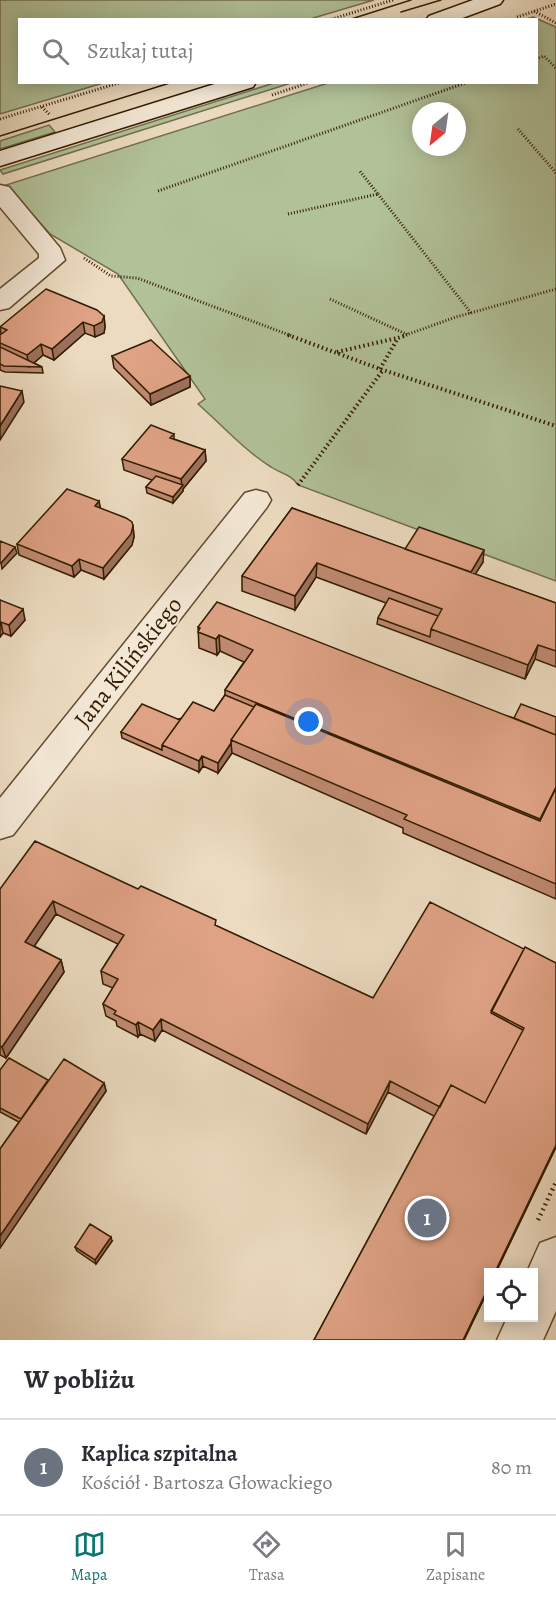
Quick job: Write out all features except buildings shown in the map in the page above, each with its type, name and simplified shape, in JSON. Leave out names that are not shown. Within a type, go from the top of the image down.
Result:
[{"type":"street","points":[[442,18],[493,0]]},
{"type":"street","points":[[0,159],[239,84]]},
{"type":"street","points":[[0,192],[51,253],[52,260],[0,302]]},
{"type":"street","name":"Jana Kilińskiego","points":[[0,824],[256,500]]},
{"type":"street","points":[[538,1300],[556,1259]]},
{"type":"street","points":[[520,1340],[528,1322]]},
{"type":"path","points":[[335,18],[393,0]]},
{"type":"path","points":[[514,18],[556,4]]},
{"type":"path","points":[[534,11],[556,23]]},
{"type":"path","points":[[538,59],[544,56],[556,68]]},
{"type":"path","points":[[0,120],[116,84]]},
{"type":"path","points":[[158,191],[462,84]]},
{"type":"path","points":[[518,129],[556,173]]},
{"type":"path","points":[[359,170],[471,313]]},
{"type":"path","points":[[288,214],[378,194]]},
{"type":"path","points":[[43,244],[81,256],[111,276],[137,278],[381,370],[556,426]]},
{"type":"path","points":[[337,352],[398,338],[471,313],[556,289]]},
{"type":"path","points":[[330,299],[408,334]]},
{"type":"path","points":[[298,485],[381,370],[398,338]]},
{"type":"green space","points":[[0,0],[374,0],[313,18],[18,18],[18,84],[100,84],[0,114]]},
{"type":"green space","points":[[538,19],[556,27],[556,581],[298,485],[289,476],[274,469],[242,445],[198,404],[205,399],[118,274],[50,234],[6,185],[325,84],[538,84]]},
{"type":"green space","points":[[271,84],[288,84],[3,174],[0,170]]},
{"type":"green space","points":[[49,125],[55,132],[0,149],[0,141]]},
{"type":"tram line","points":[[354,18],[411,0]]},
{"type":"tram line","points":[[401,12],[441,0]]},
{"type":"tram line","points":[[0,136],[167,84]]},
{"type":"place","name":"Kaplica szpitalna","points":[[427,1218]]}]
